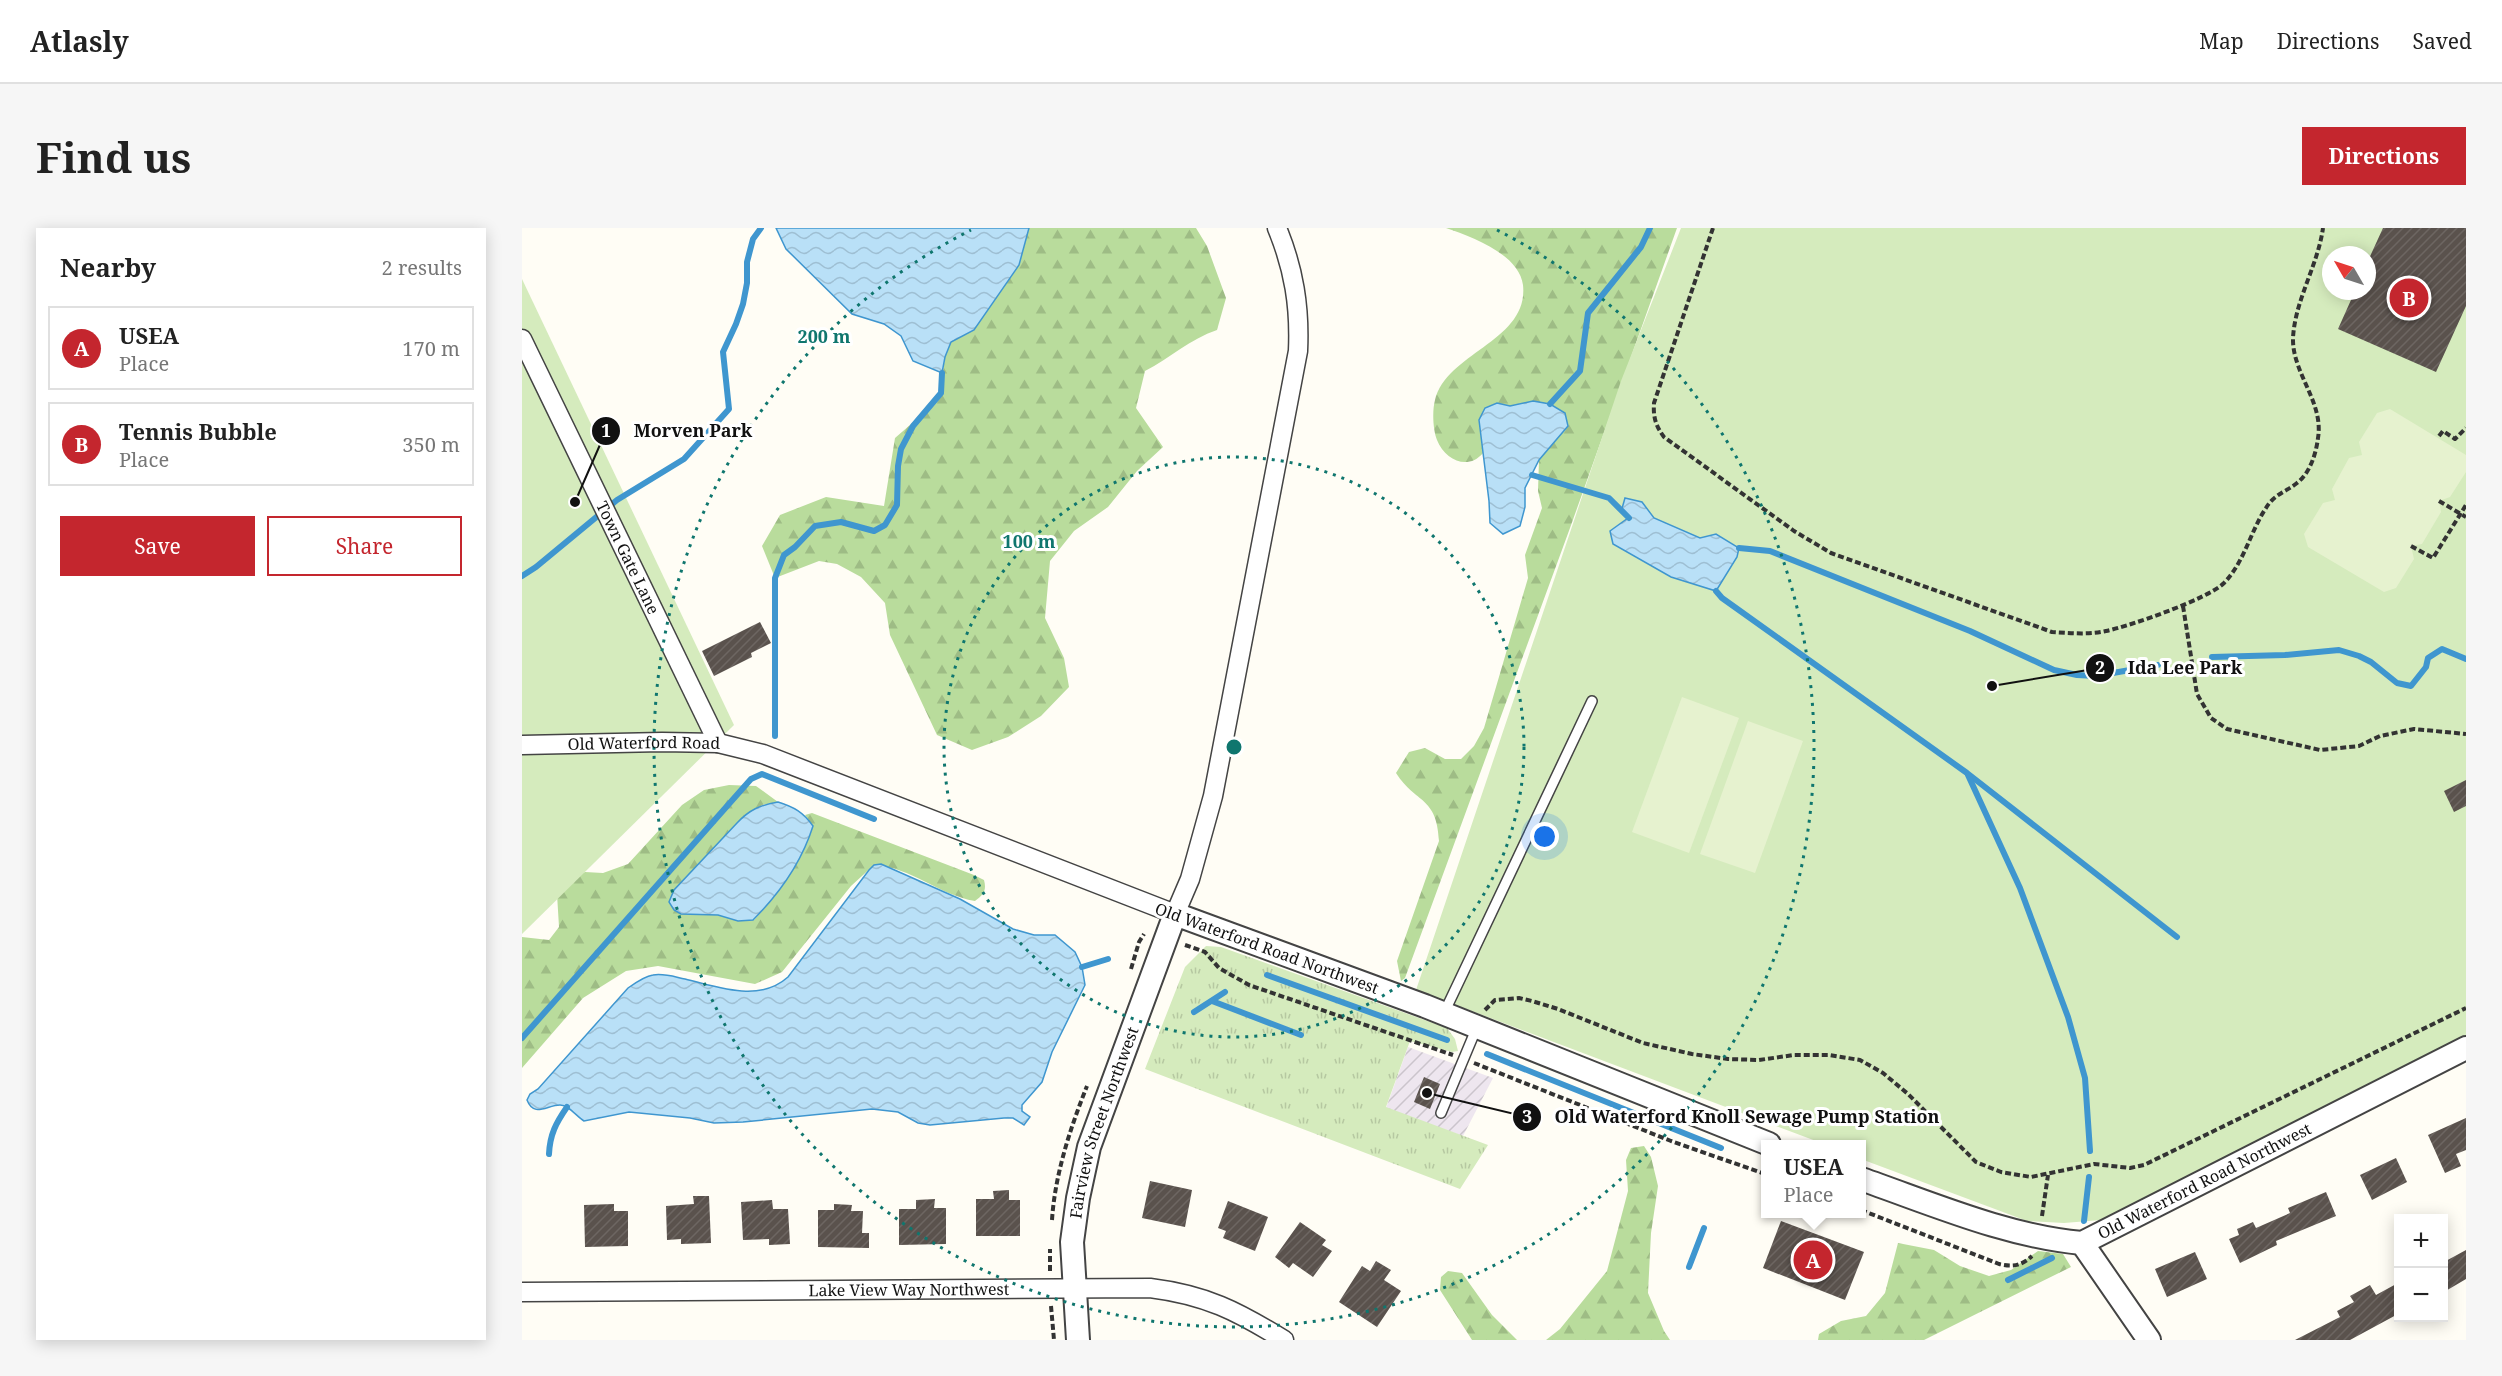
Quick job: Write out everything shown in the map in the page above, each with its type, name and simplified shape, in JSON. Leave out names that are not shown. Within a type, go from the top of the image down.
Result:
[{"type":"street","points":[[1176,914],[1190,879],[1213,795],[1298,351],[1297,293],[1290,259],[1277,228]]},
{"type":"street","name":"Town Gate Lane","points":[[522,339],[718,743]]},
{"type":"street","name":"Old Waterford Road","points":[[522,745],[663,741],[718,743],[763,754]]},
{"type":"street","name":"Old Waterford Road Northwest","points":[[763,754],[1176,914],[1477,1027],[1761,1141]]},
{"type":"street","name":"Fairview Street Northwest","points":[[1078,1340],[1073,1288],[1072,1242],[1078,1198],[1089,1147],[1176,914]]},
{"type":"street","name":"Old Waterford Road Northwest","points":[[1866,1181],[1989,1223],[2038,1237],[2082,1243],[2466,1048]]},
{"type":"street","points":[[2082,1243],[2149,1340]]},
{"type":"street","name":"Lake View Way Northwest","points":[[522,1292],[1150,1288],[1180,1292],[1213,1301],[1243,1314],[1284,1340]]},
{"type":"lane","points":[[1443,1014],[1592,701]]},
{"type":"lane","points":[[1441,1113],[1477,1027]]},
{"type":"path","points":[[1713,228],[1654,403],[1653,416],[1656,427],[1664,437],[1794,531],[1831,553],[2052,632],[2077,634],[2106,631],[2183,606],[2222,585],[2240,563],[2266,507],[2276,495],[2297,483],[2308,472],[2319,436],[2317,415],[2295,360],[2293,338],[2296,320],[2321,247],[2324,228]]},
{"type":"path","points":[[2439,436],[2443,431],[2455,439],[2466,428]]},
{"type":"path","points":[[2439,501],[2466,517]]},
{"type":"path","points":[[2411,546],[2433,558],[2466,505]]},
{"type":"path","points":[[2183,606],[2197,694],[2211,718],[2227,729],[2319,750],[2359,746],[2380,736],[2414,729],[2466,734]]},
{"type":"path","points":[[1128,976],[1139,942],[1147,930],[1205,952],[1220,968],[1249,985],[1463,1059],[1671,1141],[1761,1173]]},
{"type":"path","points":[[1477,1027],[1485,1009],[1495,1000],[1519,998],[1558,1008],[1643,1043],[1692,1054],[1759,1060],[1794,1055],[1829,1055],[1860,1060],[1883,1073],[1908,1094],[1976,1162],[2001,1172],[2031,1177],[2094,1164],[2130,1168],[2144,1166],[2466,1008]]},
{"type":"path","points":[[1052,1223],[1053,1200],[1067,1142],[1091,1077]]},
{"type":"path","points":[[1050,1245],[1050,1288],[1054,1340]]},
{"type":"shaded area","points":[[1408,1047],[1493,1078],[1463,1136],[1386,1108]]},
{"type":"green space","points":[[1029,228],[1196,228],[1207,246],[1226,298],[1217,330],[1198,338],[1145,371],[1136,408],[1163,447],[1137,471],[1108,507],[1074,531],[1050,561],[1045,618],[1064,658],[1069,687],[1041,716],[1008,737],[972,750],[937,735],[890,635],[885,603],[861,577],[837,564],[819,561],[775,578],[762,546],[780,515],[826,497],[884,506],[895,438],[925,412],[940,393],[945,357],[951,342],[974,330],[1019,265]]},
{"type":"green space","points":[[1446,228],[1677,228],[1570,528],[1405,978],[1401,981],[1397,961],[1439,841],[1437,826],[1430,808],[1396,773],[1409,752],[1425,748],[1445,759],[1461,759],[1474,746],[1484,728],[1528,578],[1525,555],[1542,508],[1538,491],[1539,460],[1568,426],[1533,401],[1510,406],[1497,403],[1479,420],[1483,453],[1477,458],[1471,461],[1457,461],[1445,453],[1441,447],[1436,436],[1433,415],[1435,400],[1442,384],[1513,320],[1521,304],[1523,285],[1520,274],[1504,256],[1481,242]]},
{"type":"green space","points":[[1681,228],[2466,228],[2466,1036],[2101,1220],[2064,1223],[2027,1221],[1866,1161],[1866,1140],[1813,1140],[1416,990],[1621,381]]},
{"type":"green space","points":[[522,279],[734,725],[522,934]]},
{"type":"green space","points":[[2390,409],[2466,455],[2466,472],[2450,497],[2439,501],[2441,512],[2422,544],[2411,546],[2414,559],[2396,588],[2384,592],[2308,547],[2304,534],[2323,503],[2335,500],[2332,489],[2349,458],[2362,455],[2359,442],[2377,413]]},
{"type":"green space","points":[[1682,697],[1739,718],[1689,853],[1632,832]]},
{"type":"green space","points":[[1748,721],[1803,741],[1755,873],[1700,854]]},
{"type":"green space","points":[[729,785],[756,786],[778,802],[762,805],[681,914],[718,915],[738,921],[754,920],[781,888],[803,852],[813,826],[805,815],[812,813],[974,875],[984,880],[984,892],[975,901],[962,898],[900,871],[874,865],[851,886],[782,972],[755,984],[658,966],[626,971],[583,998],[522,1068],[522,937],[549,940],[559,927],[557,894],[568,880],[585,872],[603,873],[628,864],[682,805],[704,790]]},
{"type":"green space","points":[[1206,946],[1221,947],[1447,1028],[1455,1039],[1458,1051],[1452,1052],[1410,1041],[1386,1107],[1488,1145],[1460,1189],[1145,1069],[1185,967]]},
{"type":"green space","points":[[1644,1146],[1651,1157],[1658,1186],[1651,1233],[1648,1293],[1670,1340],[1546,1340],[1560,1329],[1607,1271],[1628,1191],[1626,1160],[1631,1148]]},
{"type":"green space","points":[[1898,1243],[1934,1250],[1960,1266],[1989,1276],[2011,1270],[2038,1251],[2063,1254],[2071,1267],[1924,1340],[1818,1340],[1819,1334],[1841,1321],[1866,1316],[1885,1293]]},
{"type":"green space","points":[[1448,1271],[1462,1273],[1492,1315],[1517,1340],[1472,1340],[1440,1290],[1441,1277]]},
{"type":"water","points":[[776,228],[1029,228],[1019,265],[974,330],[951,342],[942,373],[913,361],[901,336],[884,324],[852,314],[786,249]]},
{"type":"water","points":[[1533,401],[1550,404],[1565,413],[1568,426],[1539,460],[1525,488],[1525,507],[1520,526],[1503,534],[1490,523],[1479,420],[1485,408],[1497,403],[1510,406]]},
{"type":"water","points":[[1625,498],[1642,502],[1654,518],[1700,538],[1716,534],[1739,548],[1737,557],[1716,591],[1671,577],[1613,544],[1610,531],[1628,518],[1621,512]]},
{"type":"water","points":[[778,802],[798,811],[813,826],[803,852],[789,876],[753,920],[738,921],[718,915],[681,914],[674,910],[669,902],[674,890],[737,823],[755,809]]},
{"type":"water","points":[[881,864],[960,899],[1013,929],[1034,935],[1055,935],[1075,952],[1082,967],[1085,985],[1052,1052],[1042,1082],[1022,1105],[1022,1111],[1030,1117],[1024,1125],[1013,1118],[1004,1118],[930,1125],[918,1123],[898,1112],[872,1109],[743,1122],[714,1123],[690,1118],[629,1112],[584,1121],[570,1109],[560,1105],[537,1109],[530,1105],[527,1100],[530,1094],[538,1089],[628,988],[640,980],[657,975],[738,991],[752,991],[777,985],[788,977],[869,870],[874,865]]},
{"type":"building","points":[[2383,228],[2466,228],[2466,306],[2436,372],[2338,329],[2351,300],[2376,300],[2375,246]]},
{"type":"building","points":[[760,622],[771,643],[751,653],[752,657],[714,676],[702,651]]},
{"type":"building","points":[[2466,780],[2466,806],[2454,812],[2444,791]]},
{"type":"building","points":[[1424,1077],[1440,1084],[1430,1109],[1414,1102]]},
{"type":"building","points":[[2466,1118],[2466,1150],[2456,1154],[2461,1166],[2445,1173],[2428,1135]]},
{"type":"building","points":[[2396,1158],[2407,1182],[2372,1200],[2360,1175]]},
{"type":"building","points":[[1150,1181],[1192,1190],[1185,1227],[1142,1218]]},
{"type":"building","points":[[1009,1190],[1009,1200],[1020,1200],[1020,1236],[976,1236],[976,1199],[994,1199],[993,1191]]},
{"type":"building","points":[[2326,1192],[2336,1216],[2276,1241],[2277,1245],[2240,1263],[2229,1239],[2239,1235],[2237,1229],[2253,1222],[2256,1228],[2290,1213],[2288,1208]]},
{"type":"building","points":[[693,1196],[709,1196],[711,1243],[681,1244],[681,1239],[667,1240],[666,1206],[694,1204]]},
{"type":"building","points":[[935,1199],[934,1208],[946,1208],[946,1244],[899,1245],[899,1209],[916,1209],[916,1200]]},
{"type":"building","points":[[772,1200],[773,1209],[788,1209],[790,1244],[769,1245],[769,1239],[743,1240],[741,1202]]},
{"type":"building","points":[[1228,1201],[1268,1217],[1255,1251],[1223,1238],[1226,1231],[1218,1228]]},
{"type":"building","points":[[614,1204],[614,1211],[628,1211],[628,1246],[585,1247],[584,1205]]},
{"type":"building","points":[[834,1204],[852,1205],[851,1211],[863,1211],[862,1233],[869,1233],[869,1248],[818,1247],[818,1210],[834,1210]]},
{"type":"building","points":[[1781,1221],[1864,1252],[1845,1300],[1763,1268]]},
{"type":"building","points":[[1300,1222],[1326,1240],[1322,1245],[1332,1251],[1313,1277],[1293,1263],[1289,1268],[1275,1257]]},
{"type":"building","points":[[2466,1250],[2466,1279],[2448,1290],[2448,1268],[2448,1260]]},
{"type":"building","points":[[2195,1252],[2207,1279],[2167,1297],[2155,1269]]},
{"type":"building","points":[[1376,1261],[1391,1270],[1384,1280],[1401,1291],[1377,1327],[1339,1302],[1362,1266],[1370,1271]]},
{"type":"building","points":[[2370,1285],[2376,1295],[2394,1285],[2394,1316],[2350,1340],[2295,1340],[2340,1317],[2337,1311],[2354,1302],[2350,1296]]},
{"type":"waterway","points":[[522,576],[617,500],[684,459],[729,409],[723,352],[743,304],[747,283],[747,262],[753,239],[761,228]]},
{"type":"waterway","points":[[1550,404],[1580,371],[1588,313],[1641,247],[1650,228]]},
{"type":"waterway","points":[[775,736],[775,578],[784,555],[815,526],[841,522],[874,531],[885,525],[897,505],[901,449],[913,426],[941,393],[942,373]]},
{"type":"waterway","points":[[1532,475],[1609,498],[1629,518]]},
{"type":"waterway","points":[[1739,548],[1770,551],[1970,631],[2054,670],[2096,676],[2158,665]]},
{"type":"waterway","points":[[1716,591],[1722,598],[1967,773],[2177,937]]},
{"type":"waterway","points":[[2212,657],[2285,655],[2339,650],[2359,656],[2371,662],[2397,683],[2411,686],[2426,667],[2428,658],[2442,649],[2466,659]]},
{"type":"waterway","points":[[522,1038],[751,779],[762,774],[874,819]]},
{"type":"waterway","points":[[1968,775],[2020,888],[2068,1017],[2085,1078],[2090,1151]]},
{"type":"waterway","points":[[1082,967],[1108,959]]},
{"type":"waterway","points":[[1267,975],[1447,1040]]},
{"type":"waterway","points":[[1194,1012],[1225,992]]},
{"type":"waterway","points":[[1212,1001],[1301,1035]]},
{"type":"waterway","points":[[1487,1054],[1721,1148]]},
{"type":"waterway","points":[[549,1154],[554,1129],[567,1107]]},
{"type":"waterway","points":[[2084,1221],[2089,1177]]},
{"type":"waterway","points":[[1689,1267],[1704,1228]]},
{"type":"waterway","points":[[2008,1280],[2052,1258]]},
{"type":"place","name":"Tennis Bubble","points":[[2409,298]]},
{"type":"place","name":"Morven Park","points":[[575,502]]},
{"type":"place","name":"Ida Lee Park","points":[[1992,686]]},
{"type":"place","name":"Old Waterford Knoll Sewage Pump Station","points":[[1427,1093]]},
{"type":"place","name":"USEA","points":[[1813,1260]]}]
